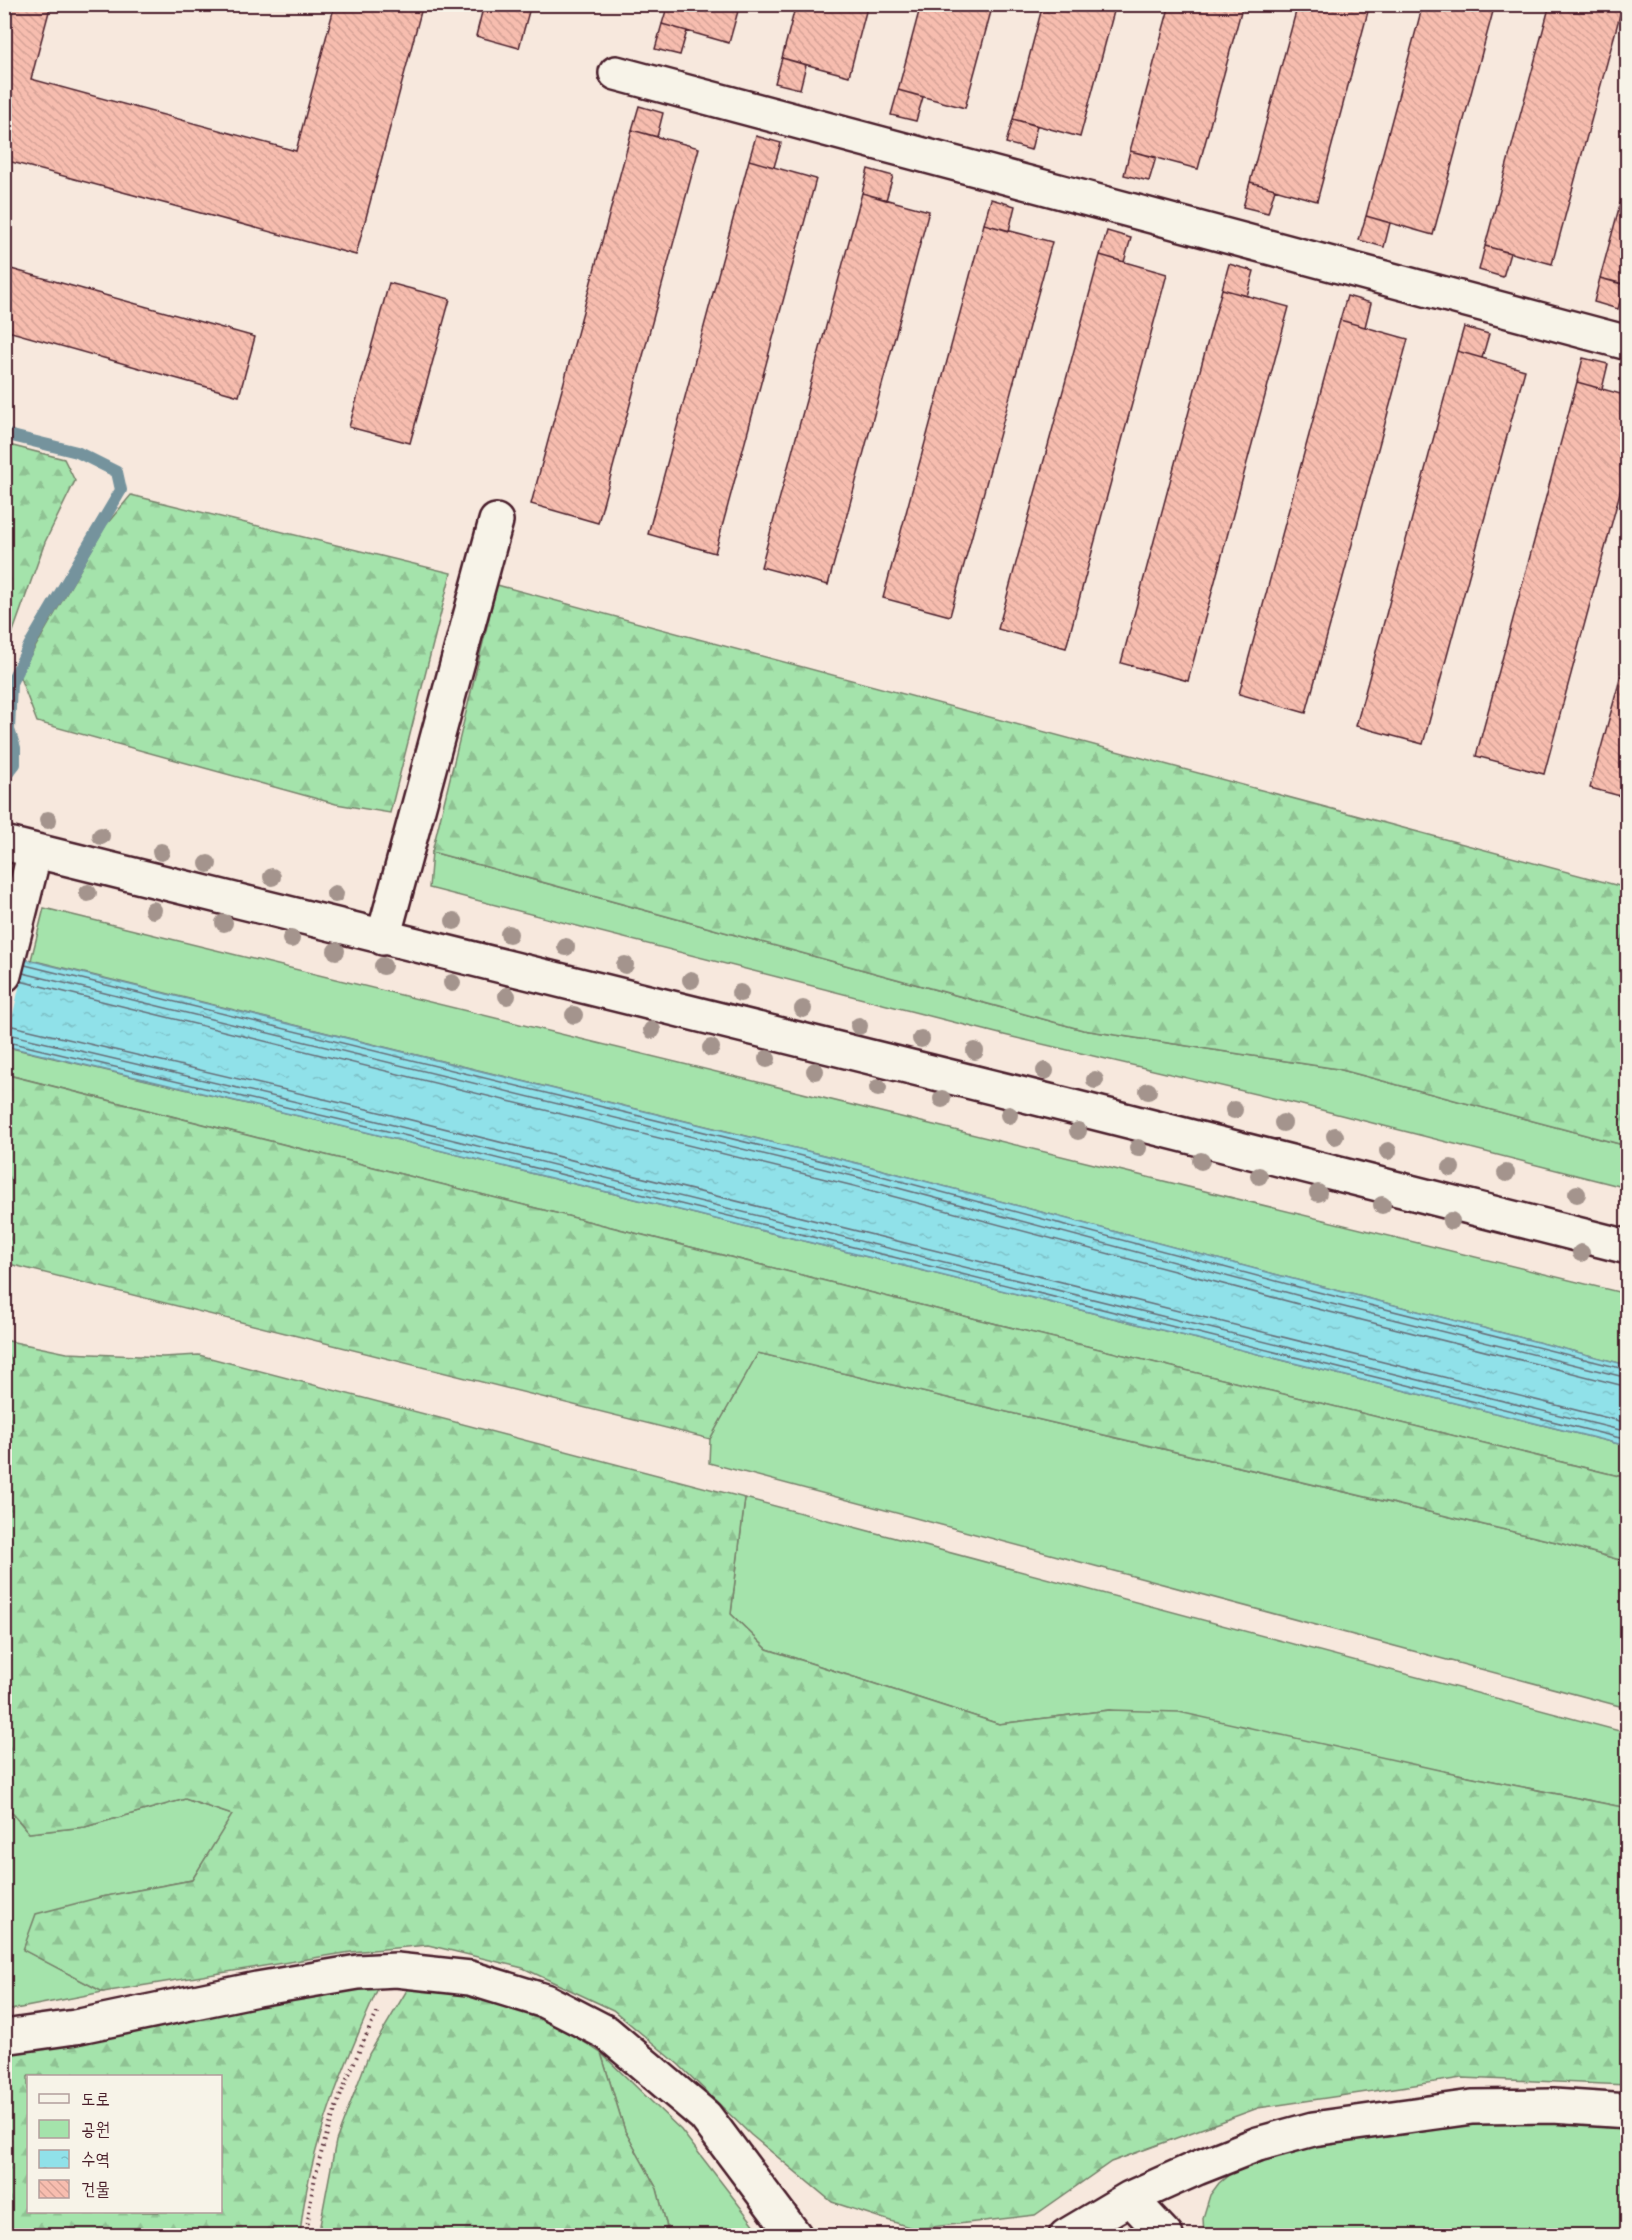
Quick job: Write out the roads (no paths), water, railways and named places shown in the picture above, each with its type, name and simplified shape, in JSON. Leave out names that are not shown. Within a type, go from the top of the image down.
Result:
[{"type":"street","points":[[616,73],[1628,343]]},
{"type":"street","points":[[383,938],[496,521]]},
{"type":"street","points":[[4,975],[21,903],[20,847],[1069,1106],[1628,1247]]},
{"type":"street","points":[[4,2037],[75,2027],[268,1987],[357,1972],[396,1970],[481,1981],[544,2001],[607,2033],[705,2116],[795,2235]]},
{"type":"street","points":[[1066,2235],[1130,2198],[1258,2144],[1313,2129],[1472,2107],[1553,2106],[1628,2111]]},
{"type":"street","points":[[1130,2198],[1166,2235]]},
{"type":"water","points":[[4,954],[860,1164],[1627,1365],[1627,1446],[366,1132],[5,1046]]},
{"type":"waterway","points":[[4,434],[77,452],[117,472],[121,490],[30,644],[11,683],[9,730],[15,748],[15,764],[4,778]]}]
